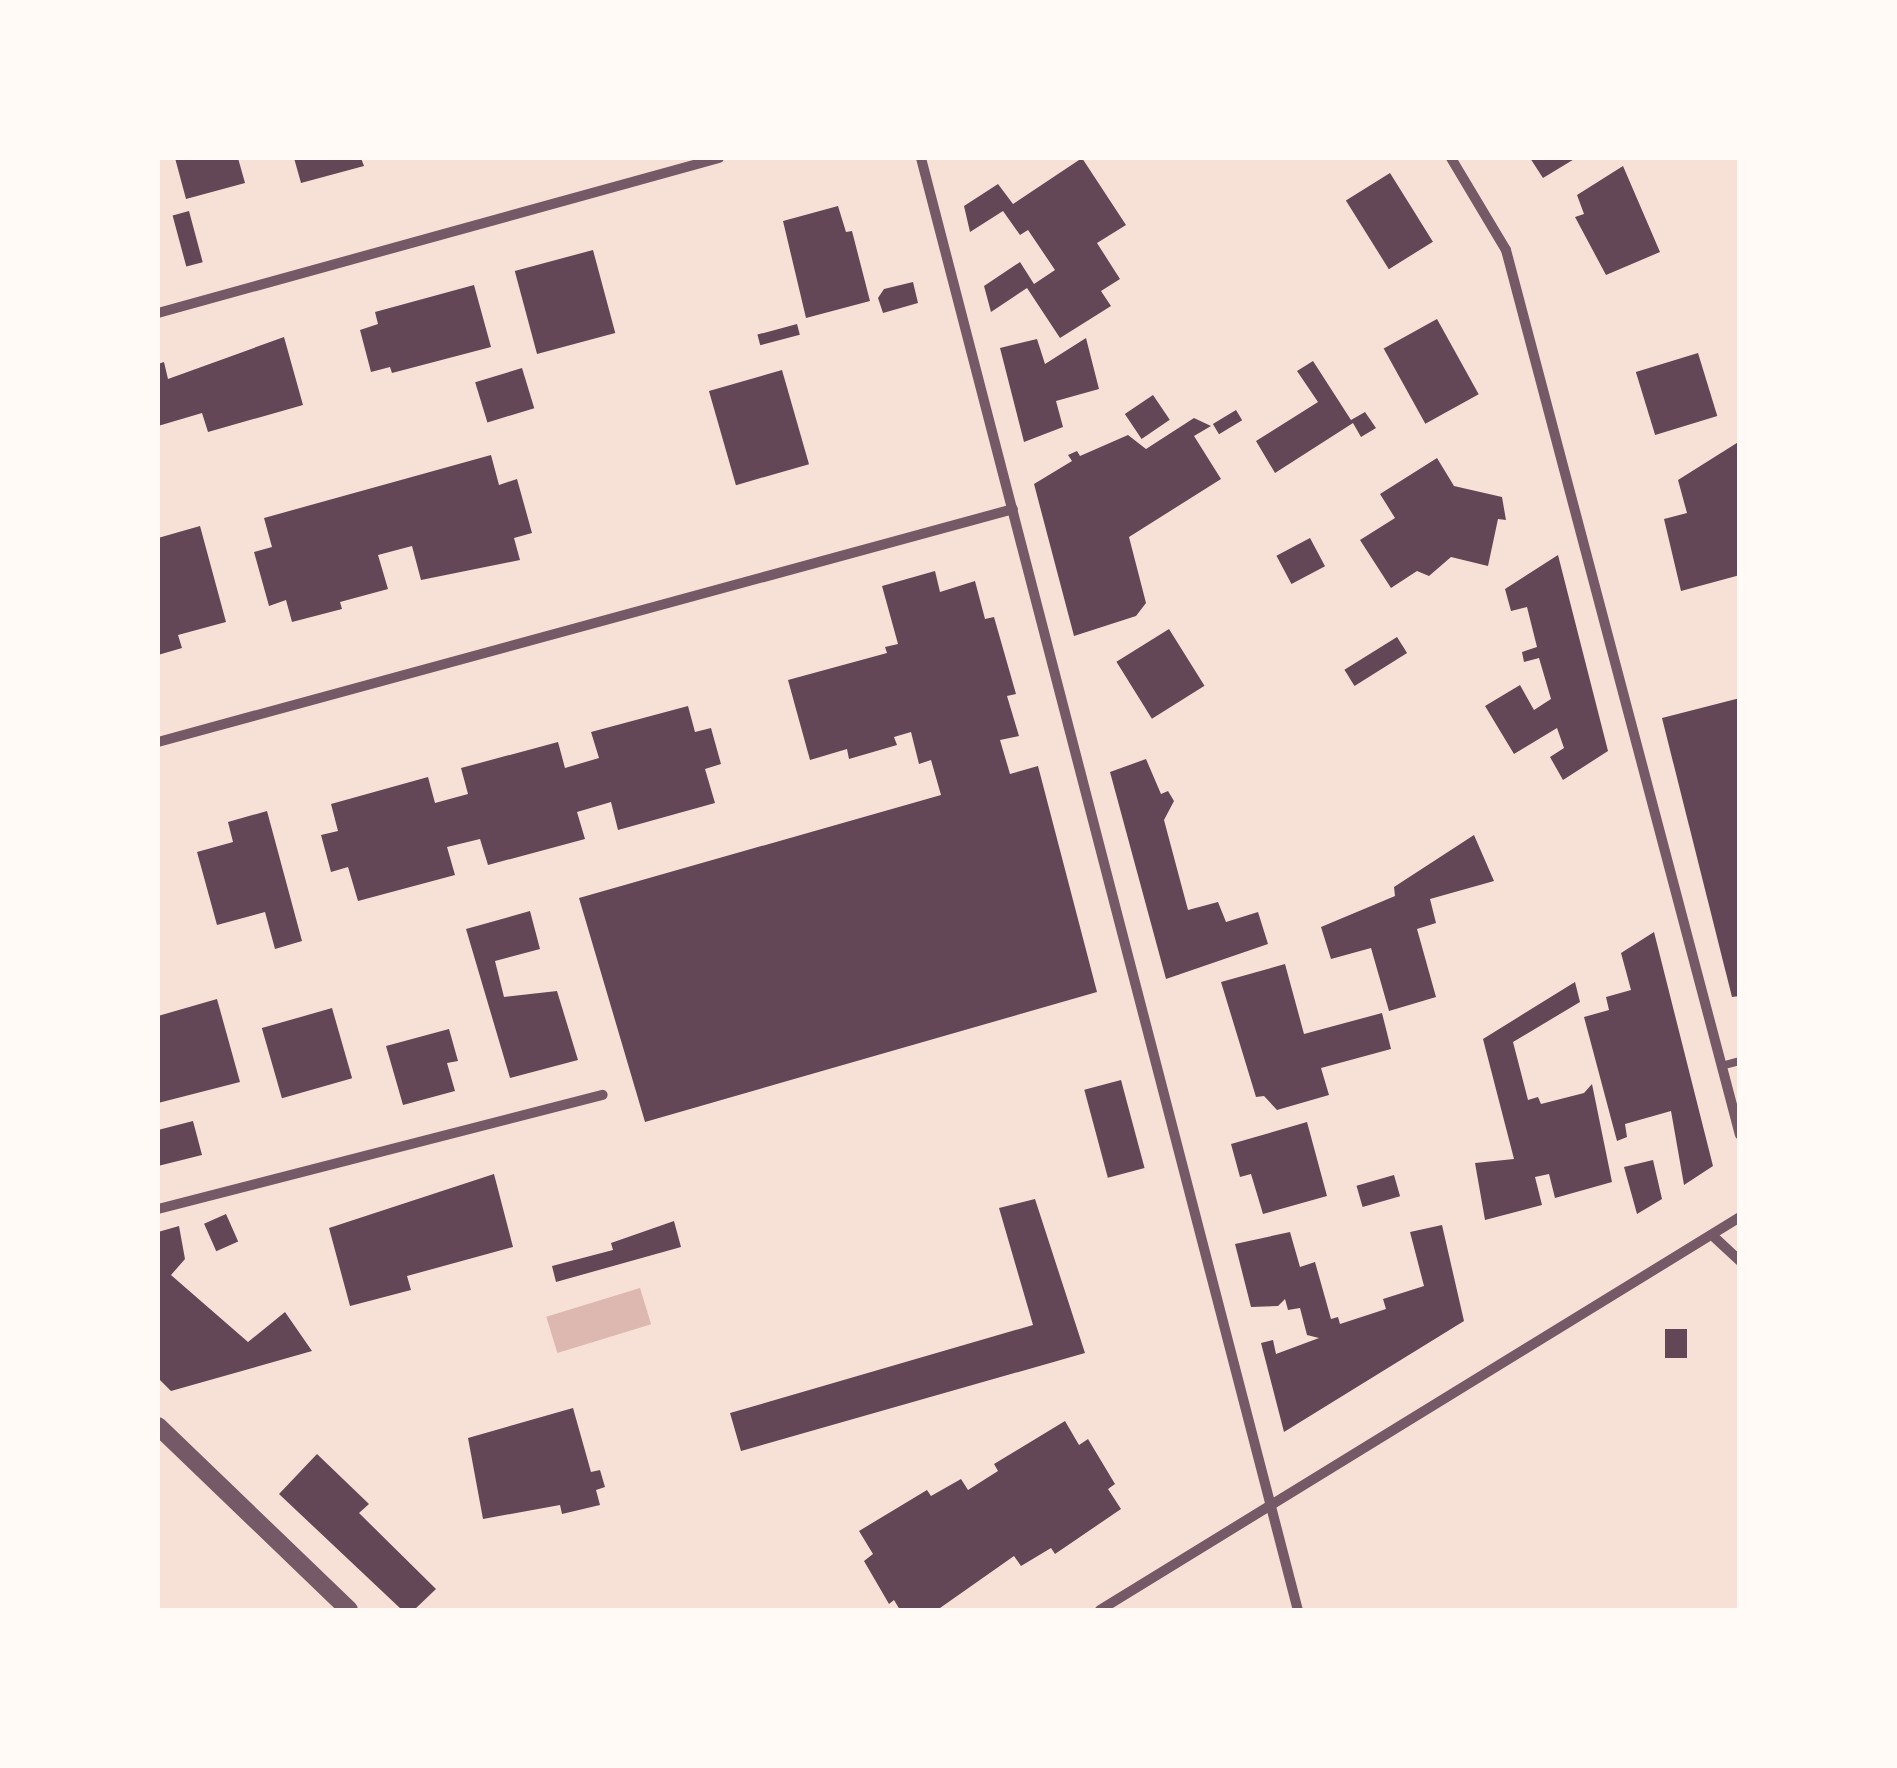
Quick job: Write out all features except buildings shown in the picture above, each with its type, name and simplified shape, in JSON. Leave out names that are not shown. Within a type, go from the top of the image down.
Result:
[{"type":"street","points":[[158,313],[719,158]]},
{"type":"street","points":[[921,158],[1298,1610]]},
{"type":"street","points":[[1451,158],[1506,250],[1740,1135]]},
{"type":"street","points":[[158,742],[1012,509]]},
{"type":"street","points":[[158,1209],[603,1095]]},
{"type":"street","points":[[1100,1610],[1740,1217]]},
{"type":"street","points":[[1712,1235],[1740,1261]]},
{"type":"street","points":[[158,1426],[350,1610]]},
{"type":"lane","points":[[1721,1066],[1740,1061]]},
{"type":"shaded area","points":[[640,1288],[651,1324],[557,1353],[546,1317]]}]
